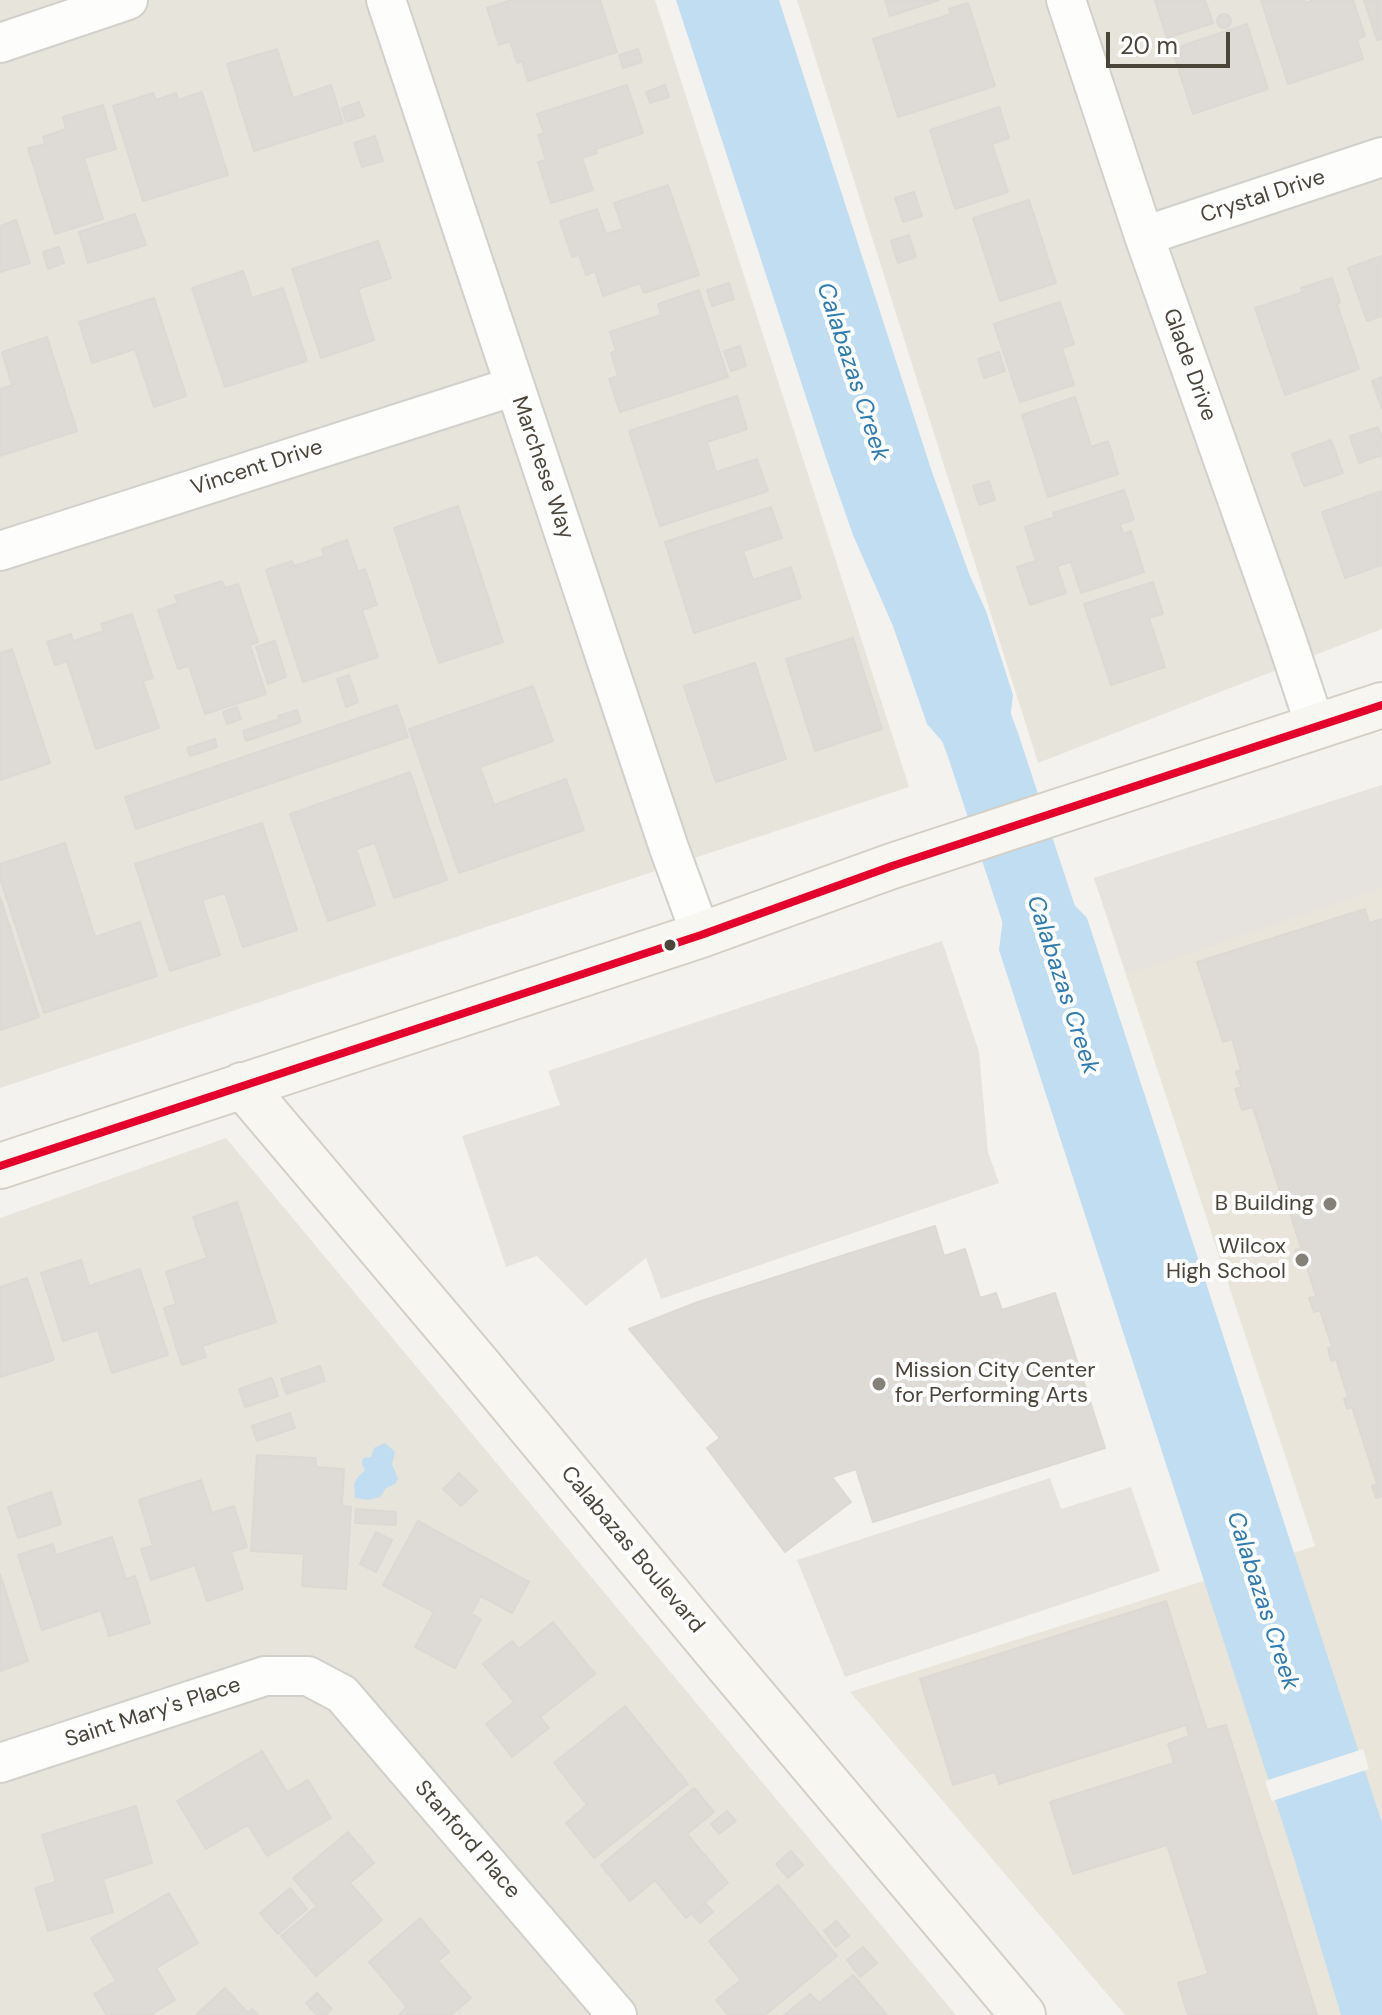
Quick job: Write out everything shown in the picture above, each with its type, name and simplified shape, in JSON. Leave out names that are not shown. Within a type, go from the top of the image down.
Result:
[{"type":"main road","points":[[0,1166],[701,935],[892,866],[1382,705]]},
{"type":"main road","name":"Calabazas Boulevard","points":[[242,1085],[1023,2015]]},
{"type":"street","points":[[0,43],[128,0]]},
{"type":"street","name":"Marchese Way","points":[[386,0],[669,848],[701,935]]},
{"type":"street","name":"Glade Drive","points":[[1066,0],[1144,236],[1316,728]]},
{"type":"street","name":"Crystal Drive","points":[[1144,236],[1382,157]]},
{"type":"street","name":"Vincent Drive","points":[[0,551],[515,386]]},
{"type":"street","name":"Saint Mary's Place","points":[[0,1763],[265,1676],[308,1676]]},
{"type":"street","name":"Stanford Place","points":[[308,1676],[342,1694],[617,2015]]},
{"type":"shaded area","points":[[0,0],[655,0],[909,787],[0,1088]]},
{"type":"shaded area","points":[[797,0],[1382,0],[1382,629],[1038,763]]},
{"type":"shaded area","name":"Wilcox High School","points":[[1382,785],[1382,2015],[1125,2015],[850,1692],[1315,1546],[1094,878]]},
{"type":"shaded area","points":[[1382,785],[1382,888],[1127,975],[1094,878]]},
{"type":"shaded area","points":[[942,941],[979,1052],[988,1152],[999,1183],[661,1299],[646,1258],[586,1306],[537,1256],[506,1267],[462,1136],[560,1105],[548,1071]]},
{"type":"shaded area","points":[[226,1138],[956,2015],[0,2015],[0,1218]]},
{"type":"shaded area","points":[[1050,1478],[1061,1509],[1131,1487],[1160,1571],[845,1677],[797,1560]]},
{"type":"water","points":[[676,0],[779,0],[932,472],[986,611],[1013,695],[1008,737],[954,755],[927,724],[893,626],[853,535],[825,455]]},
{"type":"water","points":[[1062,892],[1087,918],[1382,1823],[1382,2015],[1341,2015],[1294,1858],[999,950],[1004,911]]},
{"type":"water","points":[[385,1443],[395,1452],[392,1464],[398,1479],[380,1497],[368,1500],[355,1498],[354,1484],[365,1470],[363,1458],[371,1457],[374,1448]]},
{"type":"pier","points":[[1363,1749],[1369,1769],[1272,1801],[1265,1781]]},
{"type":"building","points":[[511,0],[600,0],[617,52],[528,81],[522,61],[517,63],[510,41],[499,45],[487,8]]},
{"type":"building","points":[[885,0],[939,0],[890,16]]},
{"type":"building","points":[[1155,0],[1205,0],[1213,23],[1167,38]]},
{"type":"building","points":[[1261,0],[1304,0],[1305,3],[1314,0],[1353,0],[1365,36],[1357,39],[1363,59],[1288,84]]},
{"type":"building","points":[[1364,0],[1382,0],[1382,39],[1377,40]]},
{"type":"building","points":[[968,3],[995,86],[898,117],[873,39],[951,14],[949,9]]},
{"type":"building","points":[[1224,14],[1231,21],[1224,28],[1217,21]]},
{"type":"building","points":[[1247,24],[1268,89],[1193,114],[1172,49]]},
{"type":"building","points":[[277,49],[293,98],[331,85],[343,123],[254,151],[227,64]]},
{"type":"building","points":[[638,49],[642,62],[623,68],[619,55]]},
{"type":"building","points":[[627,85],[643,133],[596,149],[597,153],[582,158],[593,190],[551,203],[538,162],[546,160],[538,135],[544,133],[537,114]]},
{"type":"building","points":[[665,85],[669,97],[650,103],[646,92]]},
{"type":"building","points":[[202,92],[228,175],[143,201],[113,106],[153,93],[156,100],[176,93],[178,100]]},
{"type":"building","points":[[359,102],[364,116],[346,122],[342,108]]},
{"type":"building","points":[[103,105],[116,149],[84,158],[103,219],[55,234],[28,148],[45,144],[43,137],[66,129],[63,117]]},
{"type":"building","points":[[999,107],[1009,138],[992,144],[1008,192],[955,209],[930,130]]},
{"type":"building","points":[[375,136],[383,161],[362,167],[354,143]]},
{"type":"building","points":[[668,185],[699,275],[644,293],[640,283],[603,296],[595,271],[586,275],[579,255],[572,257],[560,221],[597,209],[606,234],[623,229],[614,203]]},
{"type":"building","points":[[914,192],[922,216],[903,222],[895,198]]},
{"type":"building","points":[[1029,200],[1056,283],[1000,301],[973,218]]},
{"type":"building","points":[[135,214],[146,245],[88,263],[79,232]]},
{"type":"building","points":[[16,220],[30,263],[0,272],[0,226]]},
{"type":"building","points":[[909,235],[916,257],[898,263],[891,241]]},
{"type":"building","points":[[378,241],[391,278],[358,289],[374,340],[321,358],[292,269]]},
{"type":"building","points":[[59,247],[64,263],[48,269],[43,252]]},
{"type":"building","points":[[1382,256],[1382,316],[1367,321],[1348,268]]},
{"type":"building","points":[[243,271],[252,298],[283,288],[307,361],[225,387],[192,288]]},
{"type":"building","points":[[1332,278],[1340,302],[1337,304],[1359,369],[1285,395],[1255,308],[1303,292],[1301,288]]},
{"type":"building","points":[[729,283],[734,299],[712,306],[707,290]]},
{"type":"building","points":[[699,290],[728,377],[620,412],[609,379],[618,376],[611,353],[616,351],[610,332],[661,315],[658,304]]},
{"type":"building","points":[[154,298],[186,396],[154,407],[135,349],[92,363],[79,322]]},
{"type":"building","points":[[1060,302],[1074,344],[1062,348],[1074,385],[1020,402],[994,324]]},
{"type":"building","points":[[47,337],[77,431],[0,456],[0,389],[12,385],[2,352]]},
{"type":"building","points":[[740,346],[746,366],[731,371],[724,351]]},
{"type":"building","points":[[999,352],[1005,371],[984,378],[978,359]]},
{"type":"building","points":[[1382,377],[1382,409],[1372,381]]},
{"type":"building","points":[[737,396],[747,429],[707,442],[716,472],[757,459],[768,491],[660,526],[629,431]]},
{"type":"building","points":[[1075,397],[1091,447],[1108,441],[1118,474],[1048,497],[1022,415]]},
{"type":"building","points":[[1378,427],[1382,438],[1382,455],[1359,463],[1350,436]]},
{"type":"building","points":[[1331,440],[1343,473],[1304,486],[1292,454]]},
{"type":"building","points":[[989,481],[995,500],[979,505],[973,486]]},
{"type":"building","points":[[1124,490],[1134,520],[1120,524],[1123,534],[1131,531],[1144,572],[1081,593],[1071,562],[1057,566],[1066,593],[1030,605],[1017,567],[1036,561],[1025,527],[1055,517],[1053,513]]},
{"type":"building","points":[[1382,491],[1382,565],[1345,578],[1322,512]]},
{"type":"building","points":[[458,506],[503,642],[439,663],[394,528]]},
{"type":"building","points":[[771,507],[782,538],[743,551],[753,580],[791,567],[801,598],[694,633],[665,542]]},
{"type":"building","points":[[347,540],[358,572],[365,569],[377,605],[362,610],[378,657],[303,682],[266,570],[292,561],[294,566],[324,556],[322,549]]},
{"type":"building","points":[[222,581],[225,588],[238,584],[258,642],[250,645],[266,694],[205,714],[189,666],[178,669],[158,610],[178,603],[175,596]]},
{"type":"building","points":[[1153,582],[1163,614],[1149,618],[1165,667],[1111,685],[1084,604]]},
{"type":"building","points":[[132,614],[153,678],[143,681],[159,728],[96,749],[67,661],[55,665],[47,642],[71,634],[73,641],[104,631],[101,624]]},
{"type":"building","points":[[853,638],[882,729],[815,751],[786,659]]},
{"type":"building","points":[[275,641],[286,677],[268,684],[256,647]]},
{"type":"building","points":[[12,649],[50,763],[0,780],[0,653]]},
{"type":"building","points":[[755,663],[786,759],[716,782],[684,686]]},
{"type":"building","points":[[349,675],[358,702],[346,707],[337,679]]},
{"type":"building","points":[[533,686],[553,741],[480,767],[494,805],[566,779],[584,830],[459,873],[409,729]]},
{"type":"building","points":[[397,705],[408,737],[136,829],[125,797]]},
{"type":"building","points":[[237,707],[241,719],[227,724],[223,712]]},
{"type":"building","points":[[297,710],[301,722],[246,741],[243,731]]},
{"type":"building","points":[[215,739],[217,747],[190,756],[187,748]]},
{"type":"building","points":[[410,772],[447,880],[394,898],[375,843],[356,849],[375,905],[328,921],[290,814]]},
{"type":"building","points":[[262,823],[297,930],[243,947],[225,893],[202,900],[220,955],[170,971],[135,864]]},
{"type":"building","points":[[65,843],[95,937],[140,922],[157,976],[44,1013],[0,878],[0,864]]},
{"type":"building","points":[[0,897],[39,1017],[0,1030]]},
{"type":"building","name":"B Building","points":[[1365,909],[1369,923],[1382,919],[1382,1496],[1376,1498],[1372,1486],[1377,1484],[1352,1407],[1347,1409],[1344,1399],[1348,1397],[1336,1359],[1331,1361],[1328,1348],[1332,1347],[1320,1310],[1314,1312],[1309,1298],[1316,1296],[1305,1261],[1299,1263],[1295,1250],[1301,1248],[1289,1210],[1281,1212],[1277,1199],[1282,1198],[1253,1107],[1242,1110],[1235,1089],[1241,1087],[1236,1072],[1241,1070],[1232,1039],[1223,1042],[1197,962]]},
{"type":"building","points":[[237,1202],[276,1322],[202,1346],[206,1357],[182,1365],[164,1308],[176,1304],[166,1272],[207,1258],[193,1217]]},
{"type":"building","name":"Mission City Center for Performing Arts","points":[[935,1226],[944,1256],[965,1249],[980,1298],[996,1293],[1002,1310],[1055,1293],[1105,1448],[873,1522],[856,1469],[832,1477],[851,1502],[785,1552],[707,1448],[720,1438],[629,1329],[698,1302]]},
{"type":"building","points":[[81,1260],[89,1286],[140,1269],[168,1355],[112,1373],[98,1330],[63,1341],[41,1273]]},
{"type":"building","points":[[27,1278],[54,1360],[0,1377],[0,1287]]},
{"type":"building","points":[[320,1366],[325,1381],[286,1394],[281,1379]]},
{"type":"building","points":[[272,1378],[278,1396],[245,1407],[239,1389]]},
{"type":"building","points":[[290,1413],[295,1428],[257,1441],[252,1426]]},
{"type":"building","points":[[257,1455],[316,1458],[316,1467],[344,1469],[342,1506],[351,1507],[346,1589],[302,1586],[304,1554],[251,1551]]},
{"type":"building","points":[[459,1473],[477,1491],[461,1506],[443,1489]]},
{"type":"building","points":[[201,1480],[212,1513],[234,1506],[247,1547],[231,1552],[243,1589],[207,1601],[195,1565],[151,1580],[141,1549],[153,1546],[139,1500]]},
{"type":"building","points":[[51,1492],[61,1524],[18,1538],[8,1507]]},
{"type":"building","points":[[356,1509],[396,1512],[396,1525],[355,1523]]},
{"type":"building","points":[[418,1521],[529,1582],[512,1613],[481,1596],[471,1614],[481,1619],[455,1668],[415,1647],[434,1612],[383,1585]]},
{"type":"building","points":[[376,1532],[392,1540],[376,1572],[360,1564]]},
{"type":"building","points":[[112,1537],[126,1579],[135,1576],[150,1623],[109,1636],[101,1610],[42,1630],[18,1555],[53,1544],[56,1555]]},
{"type":"building","points":[[0,1574],[28,1661],[0,1671]]},
{"type":"building","points":[[1166,1601],[1207,1730],[1226,1725],[1317,2015],[1188,2015],[1178,1983],[1208,1974],[1167,1845],[1073,1874],[1050,1802],[1174,1763],[1168,1744],[1189,1736],[1186,1725],[999,1784],[995,1772],[953,1785],[920,1679]]},
{"type":"building","points":[[553,1622],[595,1674],[540,1717],[549,1728],[512,1757],[486,1724],[514,1702],[483,1664],[512,1641],[519,1649]]},
{"type":"building","points":[[625,1706],[688,1784],[594,1858],[566,1823],[587,1805],[554,1763]]},
{"type":"building","points":[[262,1751],[287,1792],[308,1780],[331,1818],[267,1856],[248,1825],[206,1849],[177,1801]]},
{"type":"building","points":[[694,1788],[714,1812],[687,1834],[728,1883],[686,1918],[655,1880],[630,1901],[601,1865]]},
{"type":"building","points":[[136,1806],[152,1863],[103,1879],[113,1912],[48,1931],[35,1888],[56,1882],[42,1835]]},
{"type":"building","points":[[727,1811],[736,1821],[719,1834],[711,1824]]},
{"type":"building","points":[[348,1832],[374,1863],[350,1883],[382,1920],[316,1976],[281,1936],[317,1906],[293,1878]]},
{"type":"building","points":[[791,1851],[803,1865],[788,1878],[776,1864]]},
{"type":"building","points":[[778,1885],[837,1956],[765,2015],[728,2015],[716,2000],[741,1980],[709,1941]]},
{"type":"building","points":[[290,1888],[307,1909],[278,1934],[260,1913]]},
{"type":"building","points":[[169,1893],[198,1943],[156,1968],[175,2000],[150,2015],[107,2015],[94,1994],[116,1981],[91,1938]]},
{"type":"building","points":[[706,1904],[713,1912],[700,1923],[693,1915]]},
{"type":"building","points":[[420,1918],[449,1952],[438,1961],[471,1998],[451,2015],[399,2015],[407,2007],[369,1962]]},
{"type":"building","points":[[836,1921],[849,1936],[836,1947],[824,1931]]},
{"type":"building","points":[[863,1947],[877,1963],[860,1977],[847,1960]]},
{"type":"building","points":[[853,1975],[887,2015],[784,2015],[810,1994],[819,2003]]},
{"type":"building","points":[[225,1988],[248,2013],[252,2009],[258,2015],[196,2015]]},
{"type":"building","points":[[317,1993],[332,2009],[326,2015],[317,2015],[306,2003]]},
{"type":"waterway","name":"Calabazas Creek","points":[[948,650],[983,745],[1066,997]]},
{"type":"transit line","points":[[0,1166],[701,935],[892,866],[1382,705]]},
{"type":"place","name":"B Building","points":[[1330,1204]]},
{"type":"place","name":"Wilcox High School","points":[[1302,1260]]},
{"type":"place","name":"Mission City Center for Performing Arts","points":[[879,1384]]}]
